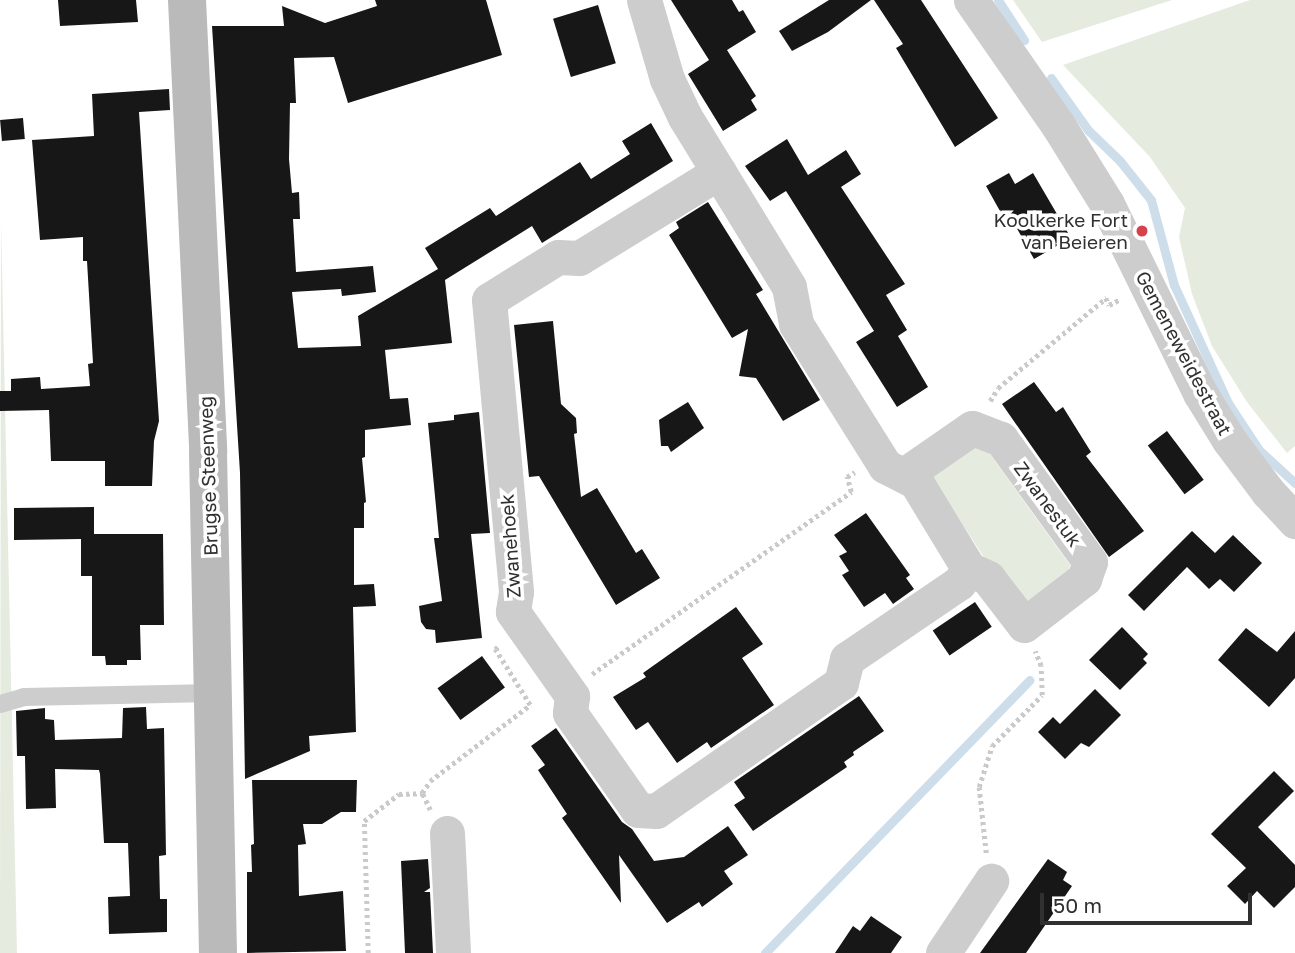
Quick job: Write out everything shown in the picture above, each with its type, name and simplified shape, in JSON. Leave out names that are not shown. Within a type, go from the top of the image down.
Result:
[{"type":"main road","name":"Brugse Steenweg","points":[[187,0],[208,452],[218,953]]},
{"type":"street","points":[[644,0],[667,79],[719,172],[789,287],[796,324],[892,466],[916,482],[969,569],[988,578],[1024,625]]},
{"type":"street","name":"Gemeneweidestraat","points":[[971,0],[1058,125],[1107,204],[1200,393],[1229,440],[1261,484],[1295,521]]},
{"type":"street","name":"Zwanehoek","points":[[719,172],[579,258],[558,257],[489,300],[516,592],[513,612],[572,696],[570,713],[638,810],[656,811],[841,682],[847,659],[959,583],[969,569]]},
{"type":"street","points":[[892,466],[972,428]]},
{"type":"street","name":"Zwanestuk","points":[[972,428],[1001,439],[1090,562],[1084,579],[1024,625]]},
{"type":"street","points":[[447,833],[453,953]]},
{"type":"street","points":[[943,953],[991,881]]},
{"type":"lane","points":[[0,704],[24,697],[213,693]]},
{"type":"path","points":[[972,428],[998,388],[1106,298],[1109,305],[1147,285]]},
{"type":"path","points":[[568,690],[851,492],[847,477],[892,466]]},
{"type":"path","points":[[991,881],[981,831],[979,788],[992,746],[1042,695],[1041,666],[1024,625]]},
{"type":"path","points":[[422,793],[430,780],[530,705],[495,649],[525,629]]},
{"type":"path","points":[[422,793],[433,816],[447,833]]},
{"type":"path","points":[[368,953],[364,821],[399,794],[422,793]]},
{"type":"shaded area","points":[[1013,0],[1172,0],[1042,42]]},
{"type":"shaded area","points":[[1250,0],[1295,0],[1295,446],[1287,453],[1247,402],[1212,346],[1192,294],[1179,237],[1185,208],[1150,157],[1063,65]]},
{"type":"shaded area","points":[[1,221],[17,953],[0,953]]},
{"type":"shaded area","points":[[971,441],[984,446],[1070,565],[1065,584],[1038,600],[1013,602],[933,479],[932,466]]},
{"type":"building","points":[[58,0],[136,0],[138,22],[60,26]]},
{"type":"building","points":[[375,0],[486,0],[502,55],[348,103],[334,57],[294,58],[296,103],[290,103],[289,159],[292,193],[299,192],[300,219],[293,219],[296,272],[373,266],[376,292],[342,296],[341,289],[292,292],[298,348],[361,346],[358,316],[438,269],[425,248],[490,208],[496,216],[580,162],[591,179],[630,154],[622,141],[651,123],[673,161],[542,243],[532,226],[445,280],[452,343],[385,350],[390,399],[408,398],[411,425],[365,430],[365,457],[362,458],[366,502],[364,528],[354,528],[354,585],[374,584],[376,606],[353,607],[356,732],[309,736],[310,751],[245,779],[240,473],[212,26],[284,26],[282,6],[325,23],[377,6]]},
{"type":"building","points":[[671,0],[732,0],[739,12],[743,10],[756,32],[727,50],[756,96],[751,100],[757,110],[723,131],[688,74],[709,60]]},
{"type":"building","points":[[829,0],[871,0],[828,32],[792,51],[779,31]]},
{"type":"building","points":[[874,0],[921,0],[998,118],[955,147],[896,48],[903,44]]},
{"type":"building","points":[[598,5],[616,63],[571,77],[553,19]]},
{"type":"building","points":[[169,89],[170,110],[139,112],[159,421],[154,441],[152,486],[105,486],[105,461],[51,461],[49,410],[0,411],[0,391],[11,391],[11,379],[40,377],[41,389],[90,386],[88,364],[93,363],[83,237],[40,240],[32,140],[94,136],[92,94]]},
{"type":"building","points":[[23,118],[25,139],[2,141],[0,120]]},
{"type":"building","points":[[787,139],[808,175],[846,150],[861,174],[841,187],[905,284],[886,295],[907,330],[898,336],[928,387],[897,407],[856,342],[874,331],[786,191],[770,201],[745,166]]},
{"type":"building","points":[[1009,173],[1015,184],[1033,173],[1071,238],[1034,259],[1015,225],[1010,229],[986,186]]},
{"type":"building","points":[[708,202],[763,290],[756,294],[820,400],[783,421],[756,378],[739,376],[748,329],[732,338],[669,235],[679,228],[676,222]]},
{"type":"building","points":[[553,321],[561,404],[576,418],[577,433],[574,434],[581,497],[597,488],[636,553],[642,549],[660,578],[616,605],[539,476],[529,477],[514,325]]},
{"type":"building","points":[[1034,382],[1056,412],[1063,407],[1091,452],[1086,456],[1144,531],[1109,557],[1002,404]]},
{"type":"building","points":[[688,402],[704,428],[671,452],[668,446],[661,446],[659,420]]},
{"type":"building","points":[[479,412],[490,533],[471,534],[482,638],[436,643],[435,630],[426,629],[421,622],[419,606],[442,601],[434,538],[439,538],[428,423],[454,420],[454,415]]},
{"type":"building","points":[[1167,431],[1204,480],[1185,494],[1148,445]]},
{"type":"building","points":[[94,507],[94,534],[163,534],[164,625],[140,625],[141,660],[127,660],[127,665],[106,665],[105,656],[92,656],[92,576],[81,576],[81,539],[14,540],[14,508]]},
{"type":"building","points":[[866,513],[910,575],[906,578],[914,589],[893,604],[885,593],[864,607],[842,575],[849,571],[839,556],[847,552],[834,535]]},
{"type":"building","points":[[1192,531],[1215,553],[1233,535],[1262,563],[1234,592],[1220,579],[1209,589],[1187,567],[1144,611],[1128,595]]},
{"type":"building","points":[[975,602],[992,627],[949,655],[933,631]]},
{"type":"building","points":[[736,607],[763,644],[742,658],[774,705],[711,748],[707,742],[677,763],[648,722],[636,730],[613,697],[646,677],[643,673]]},
{"type":"building","points":[[1122,627],[1148,654],[1143,659],[1147,663],[1120,690],[1089,660]]},
{"type":"building","points":[[1246,628],[1277,652],[1295,631],[1295,678],[1269,707],[1218,660]]},
{"type":"building","points":[[482,656],[505,688],[460,720],[438,688]]},
{"type":"building","points":[[1095,689],[1121,715],[1089,747],[1081,743],[1065,759],[1038,732],[1053,717],[1060,724]]},
{"type":"building","points":[[859,696],[884,731],[853,752],[854,755],[844,762],[847,767],[753,831],[734,805],[745,798],[734,782]]},
{"type":"building","points":[[146,707],[147,729],[164,728],[166,855],[159,856],[160,899],[167,899],[167,932],[109,934],[108,897],[130,896],[128,843],[104,843],[99,770],[55,769],[56,808],[26,809],[25,756],[17,756],[16,711],[45,708],[45,719],[54,720],[55,740],[122,738],[123,708]]},
{"type":"building","points":[[556,728],[622,822],[632,829],[654,861],[684,857],[728,826],[748,855],[724,871],[733,884],[702,907],[699,902],[667,923],[619,855],[621,903],[562,818],[567,814],[538,770],[545,765],[531,746]]},
{"type":"building","points":[[1274,771],[1294,791],[1258,827],[1295,865],[1295,887],[1274,908],[1257,891],[1245,904],[1227,886],[1246,868],[1211,834]]},
{"type":"building","points":[[252,780],[357,780],[356,812],[341,812],[322,824],[303,824],[306,844],[298,845],[299,896],[343,891],[346,951],[247,953],[247,872],[252,872],[251,845],[254,844]]},
{"type":"building","points":[[428,859],[430,888],[424,892],[430,892],[433,953],[405,953],[401,861]]},
{"type":"building","points":[[1048,859],[1067,872],[1063,880],[1072,886],[1026,953],[980,953]]},
{"type":"building","points":[[871,916],[902,937],[891,953],[835,953],[853,926],[860,931]]},
{"type":"waterway","points":[[998,0],[1024,40]]},
{"type":"waterway","points":[[1051,78],[1088,130],[1120,161],[1151,200],[1174,285],[1228,403],[1259,450],[1295,483]]},
{"type":"waterway","points":[[765,953],[1030,680]]},
{"type":"place","name":"Koolkerke Fort van Beieren","points":[[1142,231]]}]
